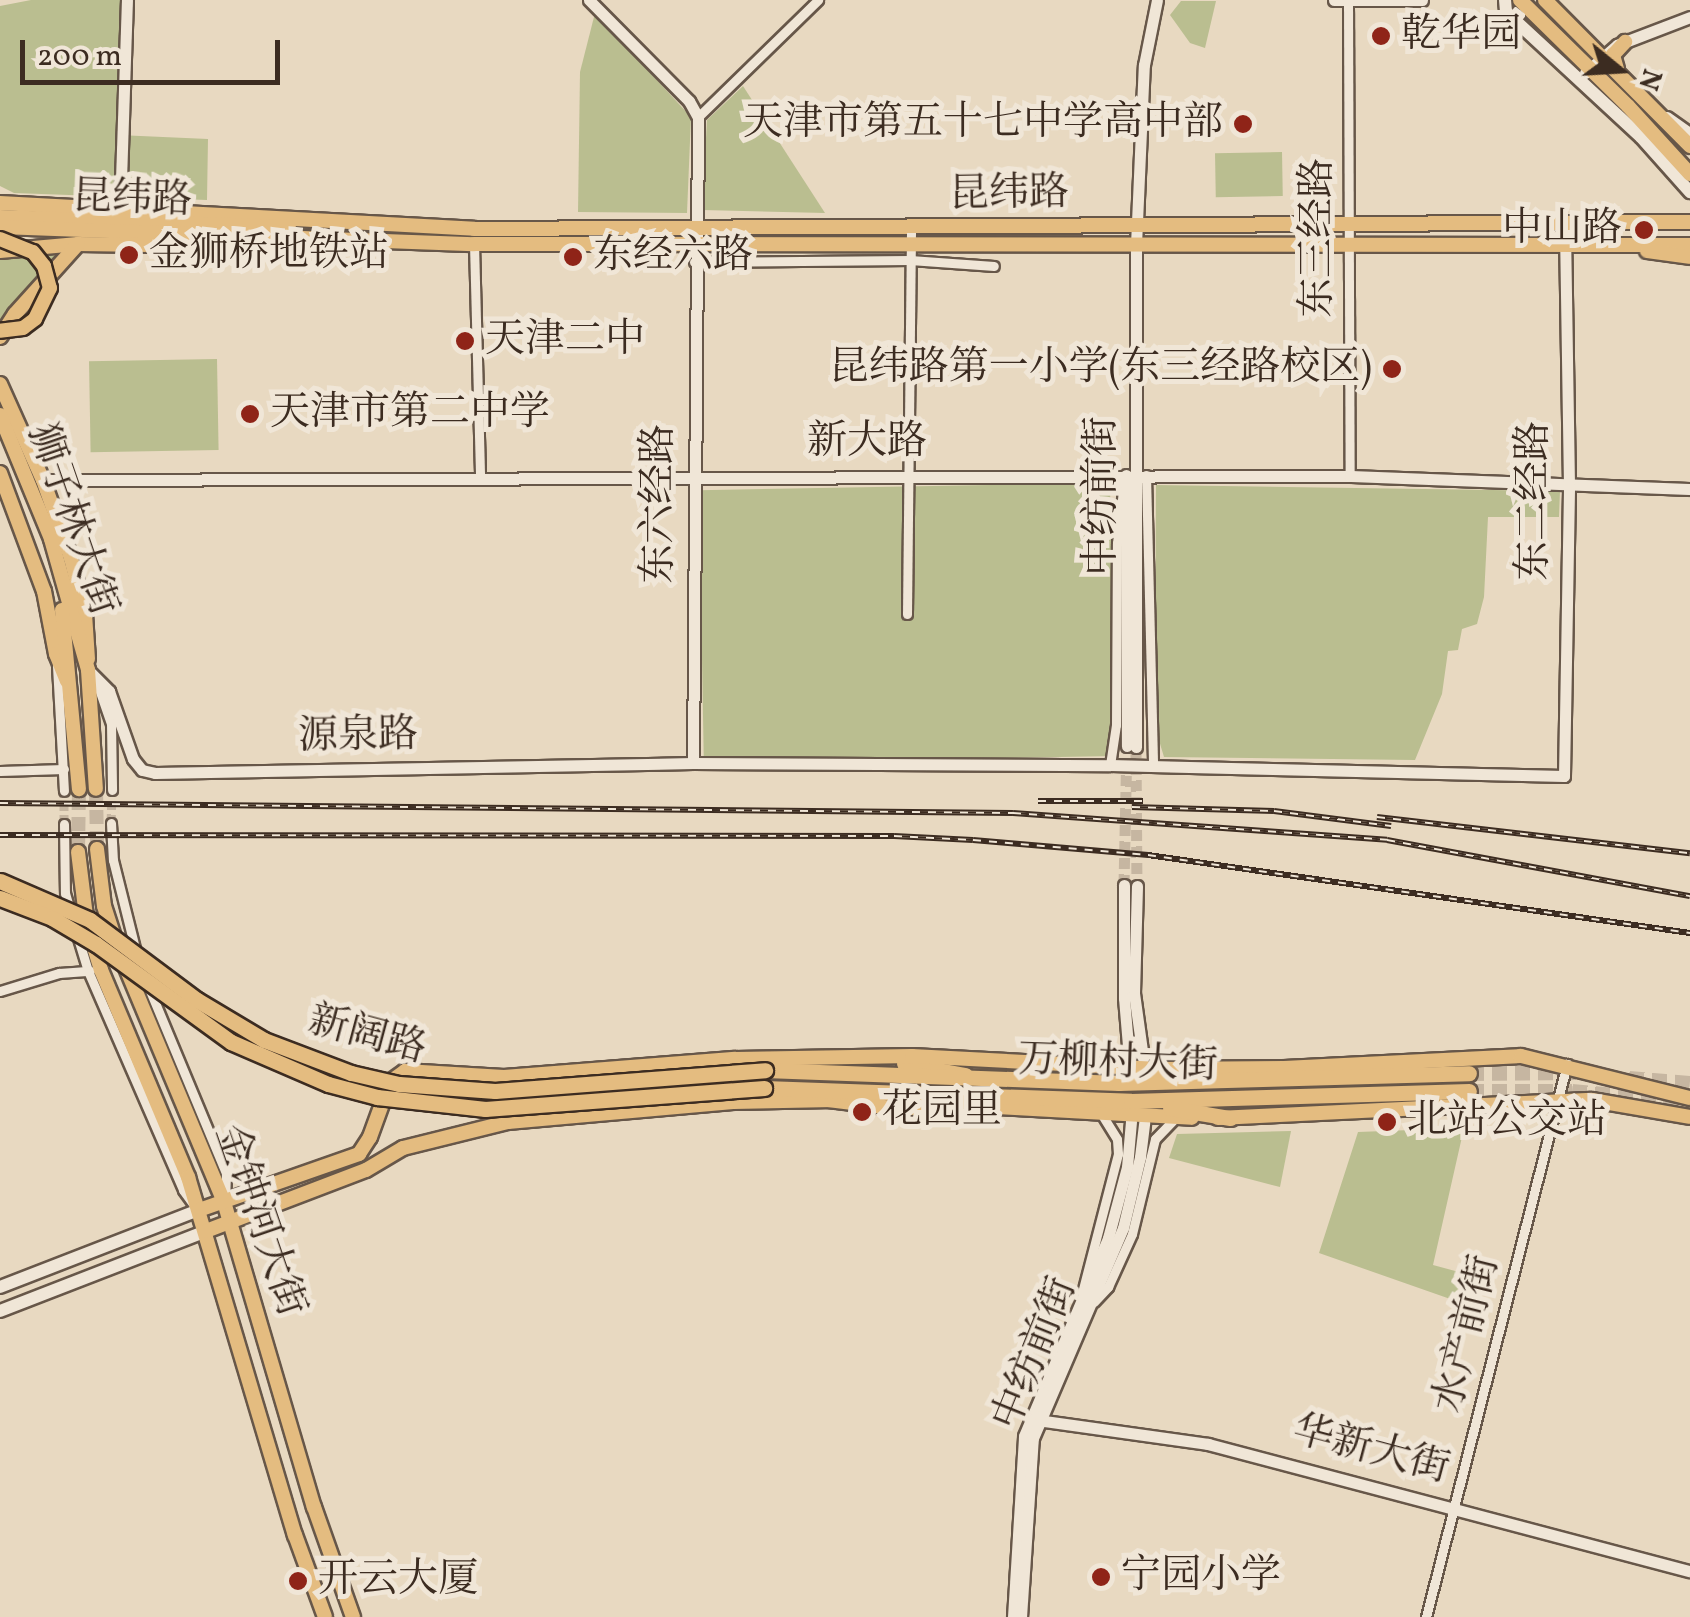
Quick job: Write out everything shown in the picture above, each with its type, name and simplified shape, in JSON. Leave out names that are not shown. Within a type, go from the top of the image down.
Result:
[{"type":"highway","name":"新阔路","points":[[0,881],[90,920],[197,1000],[264,1040],[351,1073],[400,1084],[495,1091],[765,1070]]},
{"type":"highway","name":"新阔路","points":[[0,898],[52,918],[96,944],[231,1042],[328,1084],[377,1097],[484,1109],[764,1088]]},
{"type":"highway","name":"万柳村大街","points":[[765,1070],[966,1074],[1135,1083],[1469,1073]]},
{"type":"highway","name":"万柳村大街","points":[[764,1088],[1002,1094],[1131,1102],[1469,1091]]},
{"type":"highway","points":[[1131,1102],[1230,1118]]},
{"type":"main road","points":[[1505,0],[1506,12],[1586,73],[1690,174]]},
{"type":"main road","points":[[1520,0],[1690,192]]},
{"type":"main road","points":[[1544,0],[1690,146]]},
{"type":"main road","points":[[1618,70],[1613,55],[1624,42]]},
{"type":"main road","points":[[1666,118],[1690,134]]},
{"type":"main road","points":[[4,202],[256,215],[329,224]]},
{"type":"main road","name":"昆纬路","points":[[0,217],[261,232]]},
{"type":"main road","name":"昆纬路","points":[[910,244],[1138,226],[1565,226],[1690,222]]},
{"type":"main road","points":[[261,232],[329,224]]},
{"type":"main road","name":"昆纬路","points":[[329,224],[910,244],[1690,245]]},
{"type":"main road","name":"昆纬路","points":[[0,227],[261,232]]},
{"type":"main road","points":[[261,232],[330,241]]},
{"type":"main road","name":"昆纬路","points":[[330,241],[474,244],[694,237]]},
{"type":"main road","points":[[0,238],[32,252],[44,266],[50,288],[46,305],[35,320],[0,334]]},
{"type":"main road","points":[[0,251],[78,244],[251,248],[330,241]]},
{"type":"main road","points":[[0,334],[78,244]]},
{"type":"main road","points":[[1627,245],[1690,257]]},
{"type":"main road","points":[[0,384],[43,480],[86,614],[96,789]]},
{"type":"main road","name":"狮子林大街","points":[[0,415],[52,539],[68,649]]},
{"type":"main road","name":"狮子林大街","points":[[0,436],[45,544],[68,649]]},
{"type":"main road","points":[[1,477],[68,649],[72,690],[71,791]]},
{"type":"main road","points":[[68,649],[88,670]]},
{"type":"main road","name":"金钟河大街","points":[[98,849],[109,926],[231,1221],[314,1507],[353,1617]]},
{"type":"main road","name":"金钟河大街","points":[[78,852],[94,970],[188,1177],[295,1535],[326,1617]]},
{"type":"main road","points":[[0,1287],[199,1210],[359,1154],[370,1137],[390,1082],[405,1072],[504,1076],[734,1059],[912,1056],[1126,1068],[1238,1068],[1521,1056],[1567,1064],[1690,1098]]},
{"type":"main road","points":[[849,1058],[966,1074]]},
{"type":"main road","points":[[1135,1083],[1238,1068]]},
{"type":"main road","points":[[0,1311],[366,1170],[404,1148],[508,1122],[732,1102],[1002,1094]]},
{"type":"main road","points":[[828,1100],[892,1108],[1100,1111],[1230,1118],[1390,1113],[1558,1100],[1618,1102],[1690,1117]]},
{"type":"main road","points":[[188,1177],[204,1182],[211,1168]]},
{"type":"street","points":[[120,210],[127,0]]},
{"type":"street","points":[[589,0],[688,100],[698,117],[818,0]]},
{"type":"street","name":"中纺前街","points":[[1132,746],[1136,245],[1144,65],[1157,0]]},
{"type":"street","points":[[1334,0],[1422,0]]},
{"type":"street","name":"东三经路","points":[[1348,0],[1350,476]]},
{"type":"street","points":[[1586,73],[1624,42],[1690,17]]},
{"type":"street","name":"东六经路","points":[[693,763],[692,476],[698,117]]},
{"type":"street","name":"东二经路","points":[[1564,776],[1570,485],[1565,226]]},
{"type":"street","points":[[474,244],[480,479]]},
{"type":"street","points":[[694,262],[910,244],[994,266]]},
{"type":"street","points":[[908,614],[910,244]]},
{"type":"street","points":[[1110,765],[1116,725],[1120,490],[1136,475]]},
{"type":"street","points":[[1136,475],[1153,766]]},
{"type":"street","name":"新大路","points":[[43,480],[1350,476],[1690,489]]},
{"type":"street","points":[[68,649],[64,769],[71,791]]},
{"type":"street","points":[[88,670],[104,693],[111,722],[112,790]]},
{"type":"street","name":"源泉路","points":[[88,670],[109,691],[134,759],[142,770],[155,773],[693,763],[1110,765],[1564,776]]},
{"type":"street","points":[[0,770],[64,769]]},
{"type":"street","points":[[111,823],[112,860],[126,923],[154,1002],[226,1173],[224,1202]]},
{"type":"street","points":[[64,824],[64,893],[182,1190],[199,1210]]},
{"type":"street","points":[[1131,885],[1136,1058]]},
{"type":"street","points":[[0,991],[59,974],[94,970]]},
{"type":"street","name":"水产前街","points":[[1426,1617],[1567,1064]]},
{"type":"street","points":[[1087,1301],[1087,1262],[1118,1154],[1117,1139],[1100,1111]]},
{"type":"street","points":[[1087,1301],[1108,1288],[1132,1234],[1154,1139],[1177,1117]]},
{"type":"street","name":"中纺前街","points":[[1022,1617],[1027,1472],[1034,1420],[1130,1206],[1137,1122]]},
{"type":"street","points":[[1013,1617],[1020,1468],[1034,1420]]},
{"type":"street","name":"华新大街","points":[[1034,1420],[1208,1444],[1690,1571]]},
{"type":"green space","points":[[31,0],[122,0],[118,135],[208,139],[207,200],[14,193],[0,186],[0,6]]},
{"type":"green space","points":[[1181,1],[1216,1],[1205,48],[1190,43],[1170,15]]},
{"type":"green space","points":[[595,13],[691,117],[687,213],[578,212],[580,72]]},
{"type":"green space","points":[[743,86],[825,213],[702,210],[707,120]]},
{"type":"green space","points":[[1282,152],[1283,196],[1216,197],[1215,153]]},
{"type":"green space","points":[[58,254],[21,297],[0,324],[0,259]]},
{"type":"green space","points":[[217,359],[219,450],[91,452],[89,361]]},
{"type":"green space","points":[[1110,483],[1115,756],[704,763],[699,490]]},
{"type":"green space","points":[[1156,485],[1560,491],[1559,517],[1488,517],[1484,597],[1477,624],[1462,629],[1458,650],[1448,651],[1442,694],[1415,760],[1164,757],[1155,727]]},
{"type":"green space","points":[[1464,1128],[1433,1265],[1470,1275],[1456,1301],[1319,1253],[1358,1132]]},
{"type":"green space","points":[[1291,1131],[1280,1187],[1169,1158],[1177,1134]]},
{"type":"tunnel","points":[[1124,885],[1127,746]]},
{"type":"tunnel","points":[[1136,747],[1137,886]]},
{"type":"tunnel","points":[[78,852],[79,789]]},
{"type":"tunnel","points":[[96,789],[97,849]]},
{"type":"tunnel","points":[[111,823],[112,790]]},
{"type":"tunnel","points":[[64,791],[64,824]]},
{"type":"tunnel","points":[[1469,1073],[1577,1072]]},
{"type":"tunnel","points":[[1629,1078],[1690,1083]]},
{"type":"tunnel","points":[[1469,1091],[1572,1091],[1690,1102]]},
{"type":"railway","points":[[1038,801],[1143,801]]},
{"type":"railway","points":[[0,803],[1013,813],[1387,840],[1690,896]]},
{"type":"railway","points":[[1132,807],[1274,811],[1391,826]]},
{"type":"railway","points":[[1377,817],[1690,853]]},
{"type":"railway","points":[[0,835],[894,836],[973,840],[1148,855],[1690,933]]},
{"type":"place","name":"乾华园","points":[[1381,36]]},
{"type":"place","name":"天津市第五十七中学高中部","points":[[1243,124]]},
{"type":"place","name":"中山路","points":[[1644,230]]},
{"type":"place","name":"金狮桥地铁站","points":[[129,255]]},
{"type":"place","name":"东经六路","points":[[573,257]]},
{"type":"place","name":"天津二中","points":[[465,341]]},
{"type":"place","name":"昆纬路第一小学(东三经路校区)","points":[[1392,369]]},
{"type":"place","name":"天津市第二中学","points":[[250,414]]},
{"type":"place","name":"花园里","points":[[862,1112]]},
{"type":"place","name":"北站公交站","points":[[1387,1122]]},
{"type":"place","name":"宁园小学","points":[[1101,1577]]},
{"type":"place","name":"开云大厦","points":[[298,1581]]}]
